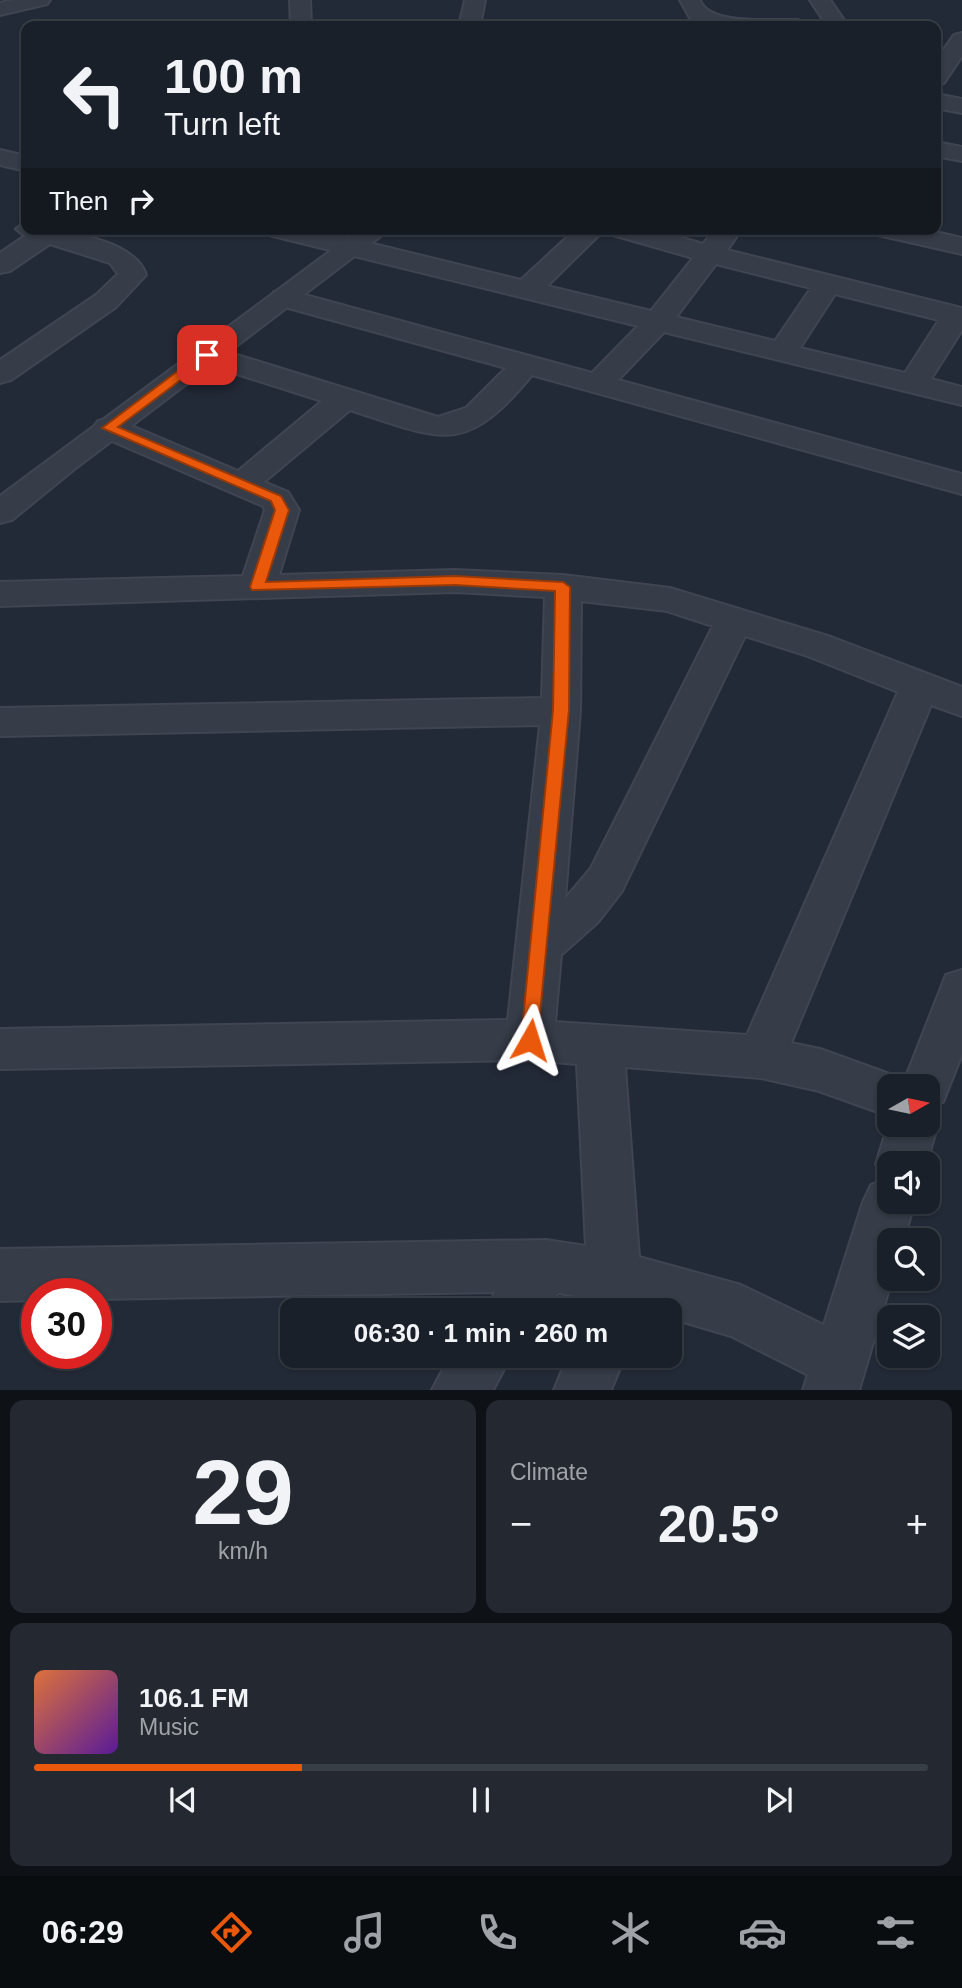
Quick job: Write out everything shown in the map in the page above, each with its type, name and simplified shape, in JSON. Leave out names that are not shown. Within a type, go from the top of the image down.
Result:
[{"type":"street","points":[[0,9],[40,0]]},
{"type":"street","points":[[300,0],[301,21]]},
{"type":"street","points":[[471,21],[475,0]]},
{"type":"street","points":[[690,0],[697,16],[709,21]]},
{"type":"street","points":[[820,0],[834,21]]},
{"type":"street","points":[[941,68],[958,33]]},
{"type":"street","points":[[941,79],[962,84]]},
{"type":"street","points":[[941,102],[962,106]]},
{"type":"street","points":[[0,155],[21,149]]},
{"type":"street","points":[[941,150],[962,154]]},
{"type":"street","points":[[0,155],[21,162]]},
{"type":"street","points":[[0,221],[21,227]]},
{"type":"street","points":[[0,265],[30,235]]},
{"type":"street","points":[[0,374],[106,301],[132,275],[129,264],[120,257],[47,235]]},
{"type":"street","points":[[301,235],[962,396]]},
{"type":"street","points":[[0,513],[109,428],[369,235]]},
{"type":"street","points":[[526,291],[586,235]]},
{"type":"street","points":[[643,235],[708,254],[959,316],[913,384]]},
{"type":"street","points":[[598,384],[657,323],[725,235]]},
{"type":"street","points":[[924,235],[960,241]]},
{"type":"street","points":[[782,353],[828,284]]},
{"type":"street","points":[[284,298],[962,484]]},
{"type":"street","points":[[207,355],[436,427],[455,426],[486,410],[524,365]]},
{"type":"street","points":[[243,483],[345,398]]},
{"type":"street","points":[[109,428],[276,499],[282,510],[257,587]]},
{"type":"street","points":[[0,594],[455,581],[563,587],[670,600],[818,646],[962,702]]},
{"type":"street","points":[[530,1040],[561,710],[563,587]]},
{"type":"street","points":[[539,947],[582,910],[607,879],[735,619]]},
{"type":"street","points":[[761,1057],[920,686]]},
{"type":"street","points":[[0,722],[561,710]]},
{"type":"street","points":[[931,1074],[962,989]]},
{"type":"street","points":[[0,1049],[530,1040],[761,1057],[820,1070],[877,1090]]},
{"type":"street","points":[[600,1044],[610,1293]]},
{"type":"street","points":[[0,1275],[545,1266],[610,1293],[741,1312],[835,1376],[885,1214]]},
{"type":"street","points":[[523,1298],[545,1266]]},
{"type":"street","points":[[460,1390],[475,1368]]},
{"type":"street","points":[[582,1390],[592,1368]]},
{"type":"route","points":[[207,355],[109,428],[265,492],[276,499],[282,510],[257,587],[455,581],[563,587],[561,710],[555,794],[530,1040]]}]
